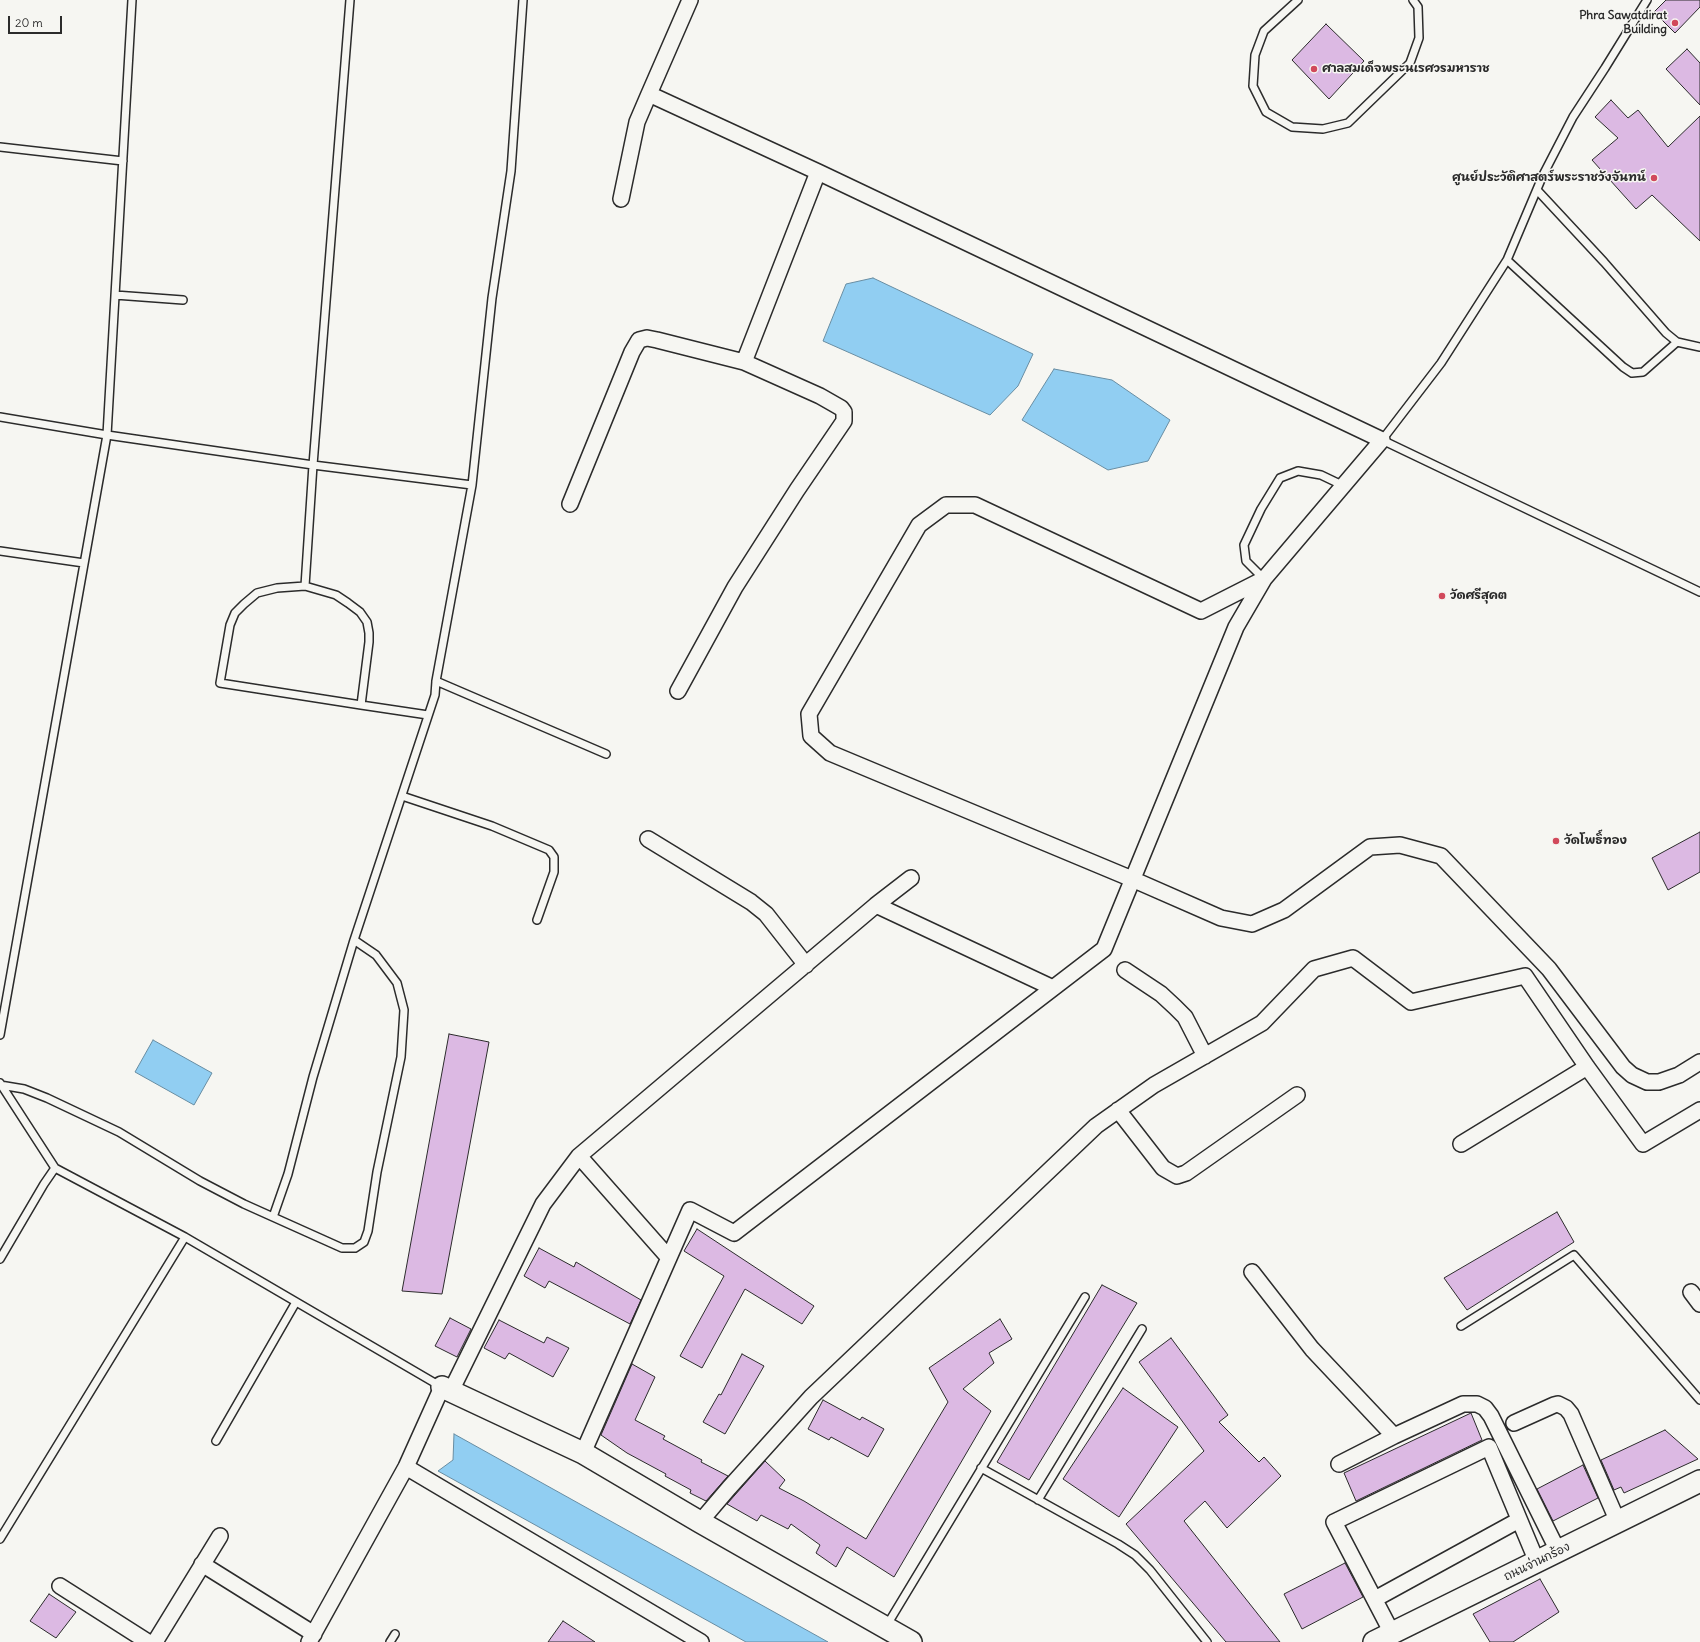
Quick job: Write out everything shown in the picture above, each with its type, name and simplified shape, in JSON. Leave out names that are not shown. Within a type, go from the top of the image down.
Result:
[{"type":"street","points":[[621,199],[637,122],[690,0]]},
{"type":"street","points":[[583,1453],[690,1210],[734,1233],[1104,949],[1236,627],[1264,579],[1382,440],[818,172],[649,94]]},
{"type":"street","points":[[744,362],[818,172]]},
{"type":"street","points":[[570,504],[632,352],[639,340],[647,338],[657,340],[744,362],[820,396],[841,408],[844,412],[844,421],[797,490],[735,587],[678,692]]},
{"type":"street","points":[[1264,579],[1201,611],[975,505],[946,505],[919,525],[809,714],[811,736],[830,753],[1132,879],[1221,918],[1252,924],[1284,910],[1370,847],[1400,845],[1441,856],[1549,968],[1623,1068],[1632,1075],[1647,1082],[1659,1082],[1680,1075],[1700,1062]]},
{"type":"street","points":[[648,839],[751,902],[766,914],[806,964]]},
{"type":"street","points":[[202,1564],[312,1638],[406,1467],[544,1204],[579,1156],[806,964],[911,878]]},
{"type":"street","points":[[876,906],[1053,988]]},
{"type":"street","points":[[700,1522],[811,1397],[1096,1126],[1154,1085],[1262,1023],[1314,969],[1353,958],[1411,1002],[1525,976],[1587,1067],[1643,1144],[1700,1110]]},
{"type":"street","points":[[1125,970],[1161,994],[1175,1006],[1185,1017],[1205,1056]]},
{"type":"street","points":[[1461,1144],[1587,1067]]},
{"type":"street","points":[[1118,1110],[1163,1168],[1177,1176],[1186,1173],[1296,1095]]},
{"type":"street","points":[[579,1156],[669,1258]]},
{"type":"street","points":[[1252,1272],[1312,1348],[1394,1436]]},
{"type":"street","points":[[1691,1292],[1700,1304]]},
{"type":"street","points":[[447,1389],[583,1453],[700,1522],[911,1642]]},
{"type":"street","points":[[1339,1464],[1394,1436],[1464,1404],[1473,1403],[1481,1406],[1491,1416],[1558,1552]]},
{"type":"street","points":[[1514,1423],[1554,1405],[1558,1404],[1566,1408],[1571,1414],[1618,1522]]},
{"type":"street","points":[[1392,1633],[1334,1522],[1489,1447],[1537,1562]]},
{"type":"street","points":[[406,1467],[701,1642]]},
{"type":"street","name":"ถนนจ่านกร้อง","points":[[1374,1642],[1700,1481]]},
{"type":"street","points":[[1375,1599],[1519,1520]]},
{"type":"street","points":[[155,1642],[220,1536]]},
{"type":"street","points":[[60,1586],[148,1642]]},
{"type":"lane","points":[[0,1035],[107,435],[132,0]]},
{"type":"lane","points":[[306,586],[313,465],[350,0]]},
{"type":"lane","points":[[273,1217],[288,1174],[313,1077],[354,940],[435,695],[436,682],[472,485],[492,298],[511,171],[523,0]]},
{"type":"lane","points":[[1298,0],[1264,32],[1255,55],[1253,86],[1266,112],[1292,128],[1323,129],[1348,123],[1410,64],[1419,38],[1418,7],[1413,0]]},
{"type":"lane","points":[[1646,0],[1605,68],[1573,117],[1537,190],[1507,260],[1441,363],[1382,440],[1700,592]]},
{"type":"lane","points":[[0,147],[123,161]]},
{"type":"lane","points":[[1537,190],[1604,262],[1666,333],[1677,342],[1700,347]]},
{"type":"lane","points":[[1507,260],[1623,367],[1632,373],[1643,372],[1677,342]]},
{"type":"lane","points":[[115,295],[183,300]]},
{"type":"lane","points":[[0,417],[107,435],[313,465],[472,485]]},
{"type":"lane","points":[[1264,579],[1246,560],[1244,545],[1260,509],[1280,478],[1298,471],[1320,475],[1344,486]]},
{"type":"lane","points":[[0,551],[84,563]]},
{"type":"lane","points":[[361,705],[369,642],[367,622],[360,612],[336,595],[306,586],[277,588],[257,593],[235,613],[230,625],[220,683],[361,705],[428,715]]},
{"type":"lane","points":[[436,682],[606,754]]},
{"type":"lane","points":[[402,796],[492,826],[549,850],[554,857],[554,872],[537,920]]},
{"type":"lane","points":[[0,1084],[24,1089],[47,1098],[119,1132],[200,1181],[244,1204],[342,1248],[355,1248],[364,1242],[368,1231],[377,1172],[401,1057],[404,1010],[397,984],[376,955],[354,940]]},
{"type":"lane","points":[[0,1084],[55,1168],[185,1237],[447,1389]]},
{"type":"lane","points":[[0,1259],[55,1168]]},
{"type":"lane","points":[[0,1539],[185,1237]]},
{"type":"lane","points":[[1461,1326],[1574,1255],[1700,1400]]},
{"type":"lane","points":[[885,1627],[1085,1297]]},
{"type":"lane","points":[[216,1441],[296,1302]]},
{"type":"lane","points":[[1038,1500],[1142,1329]]},
{"type":"lane","points":[[981,1468],[1118,1544],[1135,1555],[1146,1565],[1207,1642]]},
{"type":"lane","points":[[390,1642],[395,1634]]},
{"type":"water","points":[[873,278],[1033,354],[1018,386],[990,415],[823,341],[846,284]]},
{"type":"water","points":[[1054,369],[1112,380],[1170,420],[1148,461],[1108,470],[1022,420]]},
{"type":"water","points":[[153,1040],[212,1073],[194,1105],[135,1072]]},
{"type":"water","points":[[454,1434],[828,1642],[746,1642],[438,1471],[453,1460]]},
{"type":"building","name":"Phra Sawatdirat Building","points":[[1666,0],[1700,0],[1700,7],[1675,33],[1654,12]]},
{"type":"building","points":[[1326,24],[1364,61],[1329,99],[1292,60]]},
{"type":"building","points":[[1687,49],[1700,63],[1700,105],[1666,69]]},
{"type":"building","name":"ศูนย์ประวัติศาสตร์พระราชวังจันทน์","points":[[1611,100],[1628,118],[1638,110],[1668,147],[1700,116],[1700,241],[1652,195],[1636,209],[1592,160],[1618,138],[1595,117]]},
{"type":"building","points":[[1700,832],[1700,872],[1668,890],[1652,858]]},
{"type":"building","points":[[449,1034],[489,1042],[442,1294],[402,1291]]},
{"type":"building","points":[[1557,1212],[1574,1242],[1467,1310],[1444,1278]]},
{"type":"building","points":[[697,1229],[814,1306],[802,1324],[745,1289],[702,1368],[680,1356],[724,1276],[684,1251]]},
{"type":"building","points":[[539,1248],[574,1267],[576,1262],[641,1300],[630,1324],[549,1281],[545,1288],[524,1276]]},
{"type":"building","points":[[1102,1285],[1137,1303],[1029,1480],[997,1462]]},
{"type":"building","points":[[450,1318],[471,1329],[457,1357],[435,1346]]},
{"type":"building","points":[[1000,1319],[1012,1339],[989,1353],[994,1363],[963,1389],[991,1411],[894,1577],[847,1547],[836,1567],[816,1553],[820,1545],[791,1524],[788,1529],[761,1515],[757,1521],[727,1504],[765,1461],[785,1480],[779,1488],[804,1501],[866,1539],[948,1402],[929,1368]]},
{"type":"building","points":[[499,1320],[544,1343],[547,1337],[569,1348],[553,1377],[509,1353],[505,1359],[484,1348]]},
{"type":"building","points":[[1171,1338],[1228,1415],[1219,1422],[1259,1462],[1264,1457],[1281,1476],[1227,1528],[1205,1501],[1184,1521],[1280,1642],[1226,1642],[1126,1524],[1204,1451],[1139,1362]]},
{"type":"building","points":[[742,1354],[764,1366],[725,1434],[703,1422],[719,1394],[721,1395]]},
{"type":"building","points":[[632,1364],[655,1377],[635,1420],[665,1436],[663,1439],[702,1460],[701,1462],[728,1476],[706,1501],[690,1493],[691,1490],[665,1476],[666,1474],[627,1453],[601,1435]]},
{"type":"building","points":[[1123,1388],[1178,1427],[1119,1517],[1063,1479]]},
{"type":"building","points":[[823,1400],[860,1420],[862,1417],[884,1429],[868,1457],[831,1437],[829,1440],[808,1429]]},
{"type":"building","points":[[1471,1413],[1482,1440],[1356,1501],[1344,1473]]},
{"type":"building","points":[[1665,1430],[1698,1459],[1624,1493],[1621,1487],[1614,1490],[1601,1460]]},
{"type":"building","points":[[1583,1465],[1598,1498],[1553,1521],[1537,1489]]},
{"type":"building","points":[[1345,1563],[1363,1597],[1302,1629],[1284,1594]]},
{"type":"building","points":[[1540,1579],[1559,1612],[1513,1642],[1490,1642],[1473,1614]]},
{"type":"building","points":[[49,1594],[76,1612],[56,1638],[30,1621]]},
{"type":"building","points":[[563,1621],[595,1642],[548,1642]]},
{"type":"place","name":"Phra Sawatdirat Building","points":[[1675,23]]},
{"type":"place","name":"ศาลสมเด็จพระนเรศวรมหาราช","points":[[1314,69]]},
{"type":"place","name":"ศูนย์ประวัติศาสตร์พระราชวังจันทน์","points":[[1654,178]]},
{"type":"place","name":"วัดศรีสุคต","points":[[1442,596]]},
{"type":"place","name":"วัดโพธิ์ทอง","points":[[1556,841]]}]
